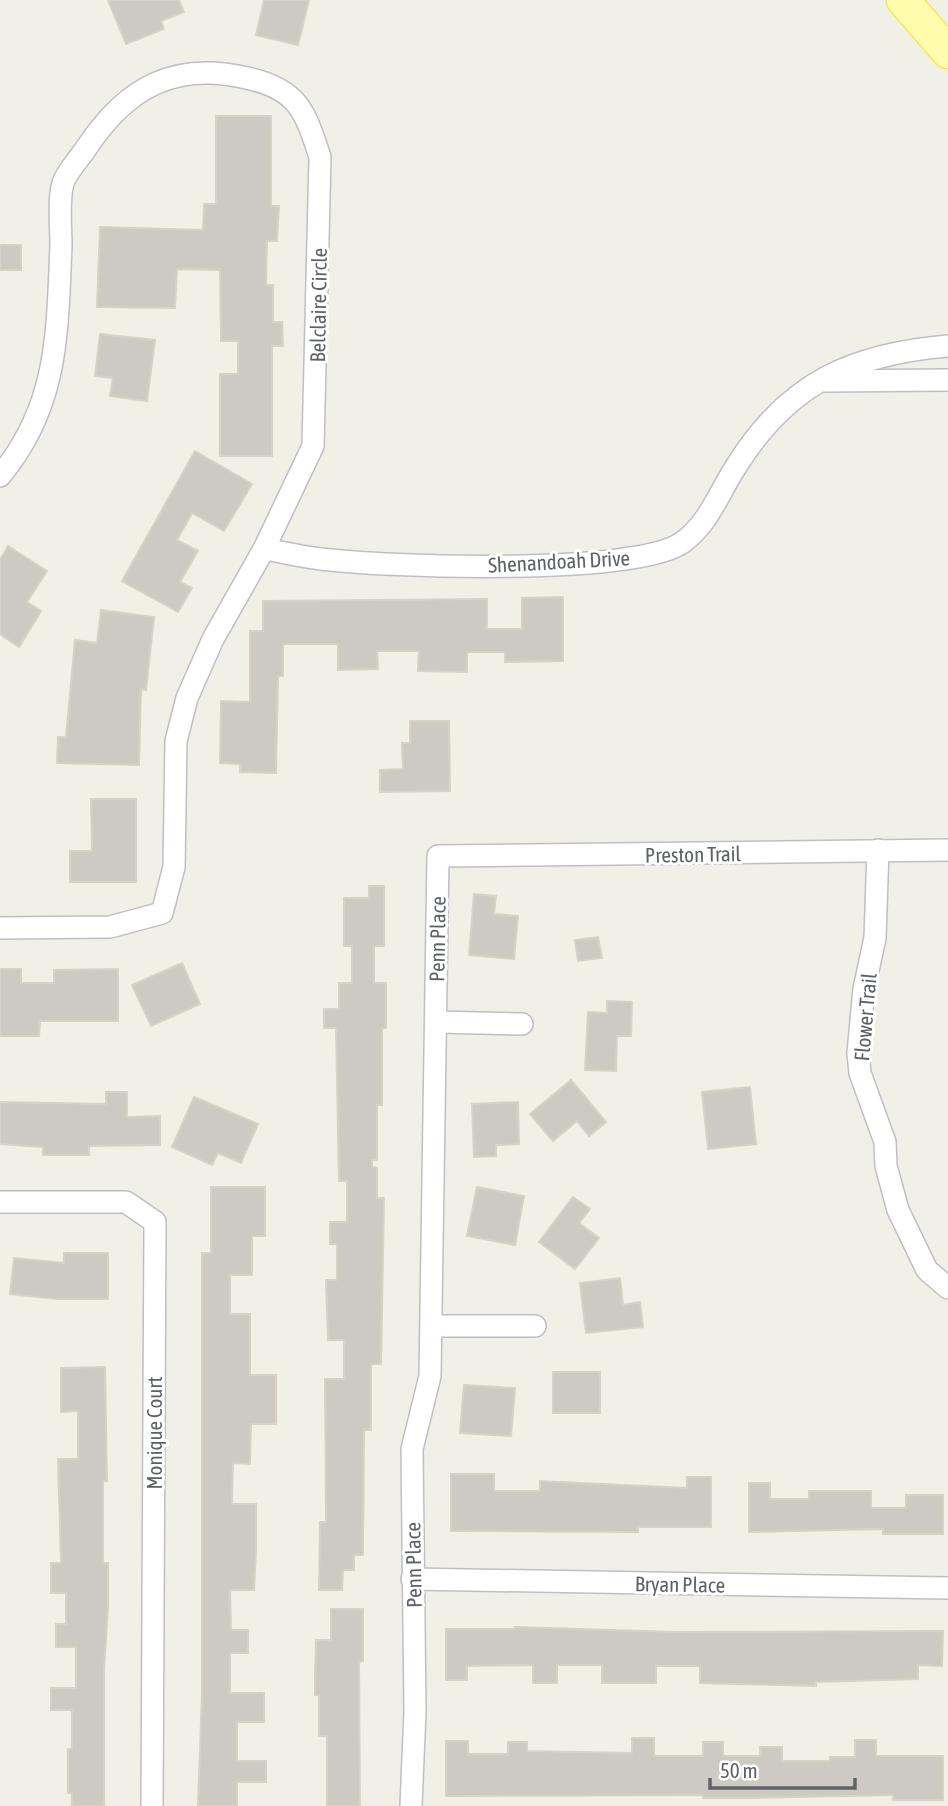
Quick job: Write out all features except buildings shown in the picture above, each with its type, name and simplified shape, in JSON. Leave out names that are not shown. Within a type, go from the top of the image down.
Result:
[{"type":"main road","points":[[903,0],[948,52]]},
{"type":"street","name":"Belclaire Circle","points":[[0,476],[16,457],[45,397],[56,353],[63,183],[104,121],[157,80],[215,70],[273,83],[306,113],[320,157],[317,377],[313,446],[264,549],[213,639],[187,698],[176,741],[174,867],[162,913],[110,927],[0,928]]},
{"type":"street","name":"Shenandoah Drive","points":[[264,549],[321,559],[470,566],[608,562],[660,554],[682,543],[705,522],[757,434],[784,404],[833,372],[886,354],[948,346]]},
{"type":"street","points":[[816,382],[948,380]]},
{"type":"street","name":"Flower Trail","points":[[878,850],[875,938],[864,989],[858,1053],[860,1073],[885,1142],[886,1166],[898,1210],[927,1270],[948,1288]]},
{"type":"street","name":"Preston Trail","points":[[438,856],[948,850]]},
{"type":"street","name":"Penn Place","points":[[411,1806],[415,1711],[412,1449],[430,1376],[438,856]]},
{"type":"street","points":[[436,1023],[522,1024]]},
{"type":"street","name":"Monique Court","points":[[0,1202],[126,1202],[155,1222],[152,1806]]},
{"type":"street","points":[[432,1326],[535,1326]]},
{"type":"street","name":"Bryan Place","points":[[412,1579],[948,1588]]}]
